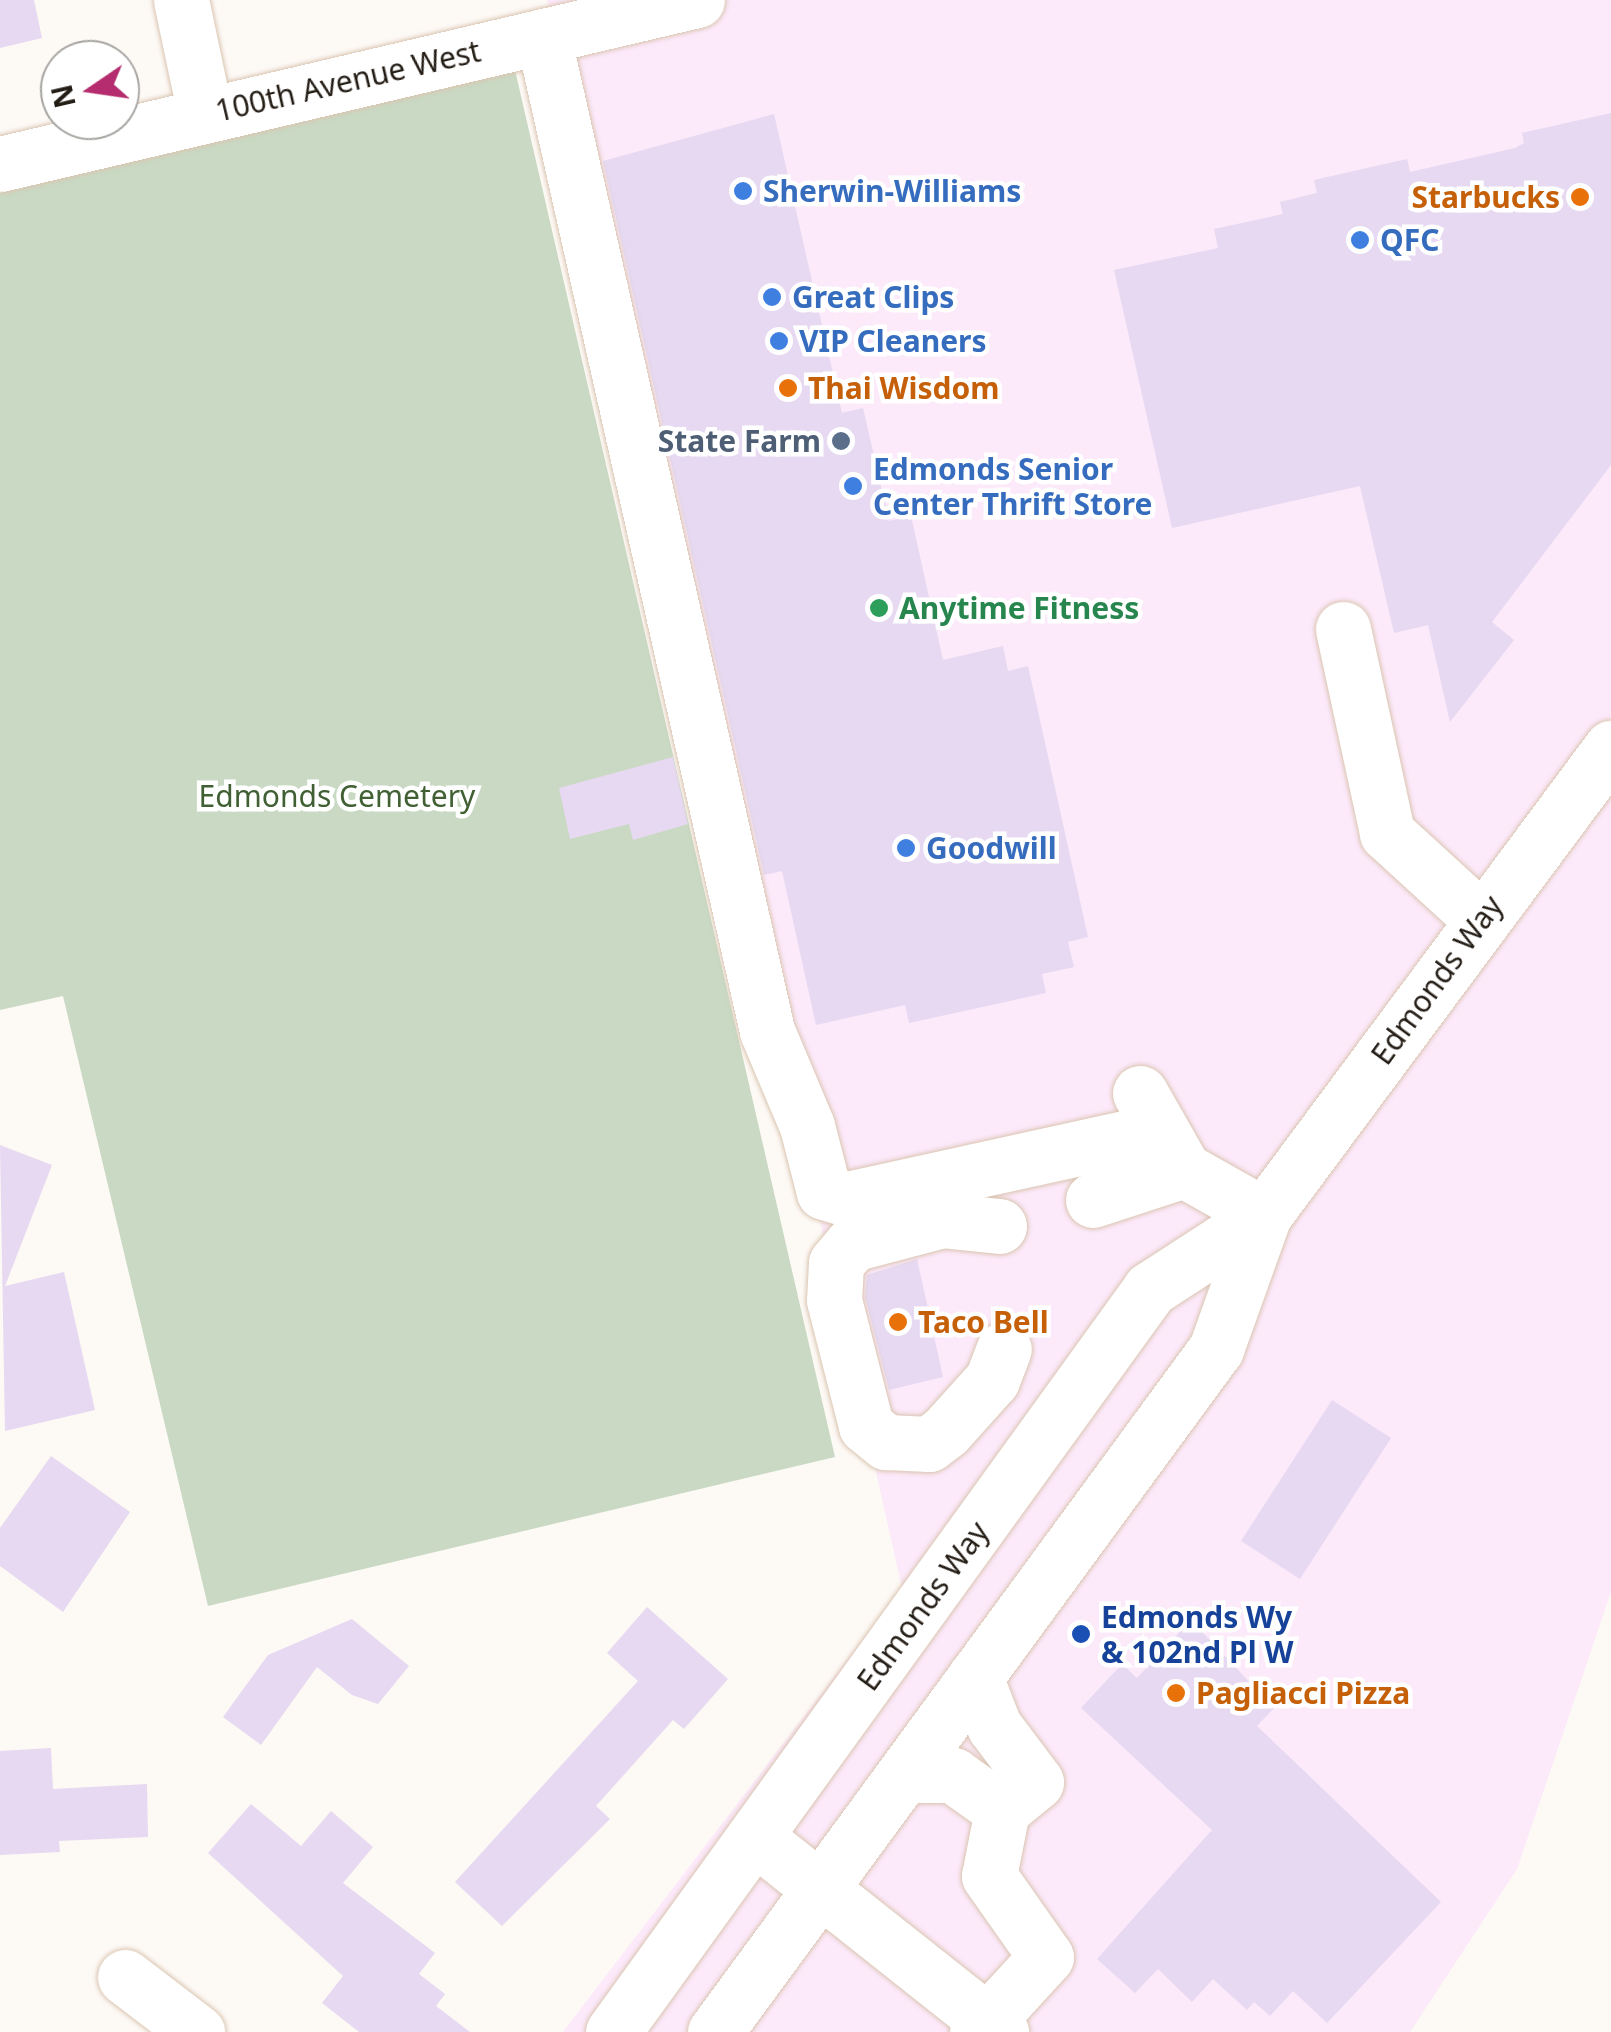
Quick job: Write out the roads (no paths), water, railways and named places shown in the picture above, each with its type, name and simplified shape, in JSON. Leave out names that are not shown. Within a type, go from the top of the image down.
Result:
[{"type":"main road","points":[[180,0],[205,114]]},
{"type":"main road","name":"100th Avenue West","points":[[0,164],[698,0]]},
{"type":"main road","points":[[542,36],[767,1030],[807,1126],[824,1192],[836,1200],[1162,1131]]},
{"type":"main road","points":[[1343,629],[1386,833],[1481,919]]},
{"type":"main road","name":"Edmonds Way","points":[[715,2032],[1216,1349],[1264,1215],[1611,748]]},
{"type":"main road","points":[[1162,1131],[1264,1215]]},
{"type":"main road","points":[[1093,1200],[1162,1131]]},
{"type":"main road","name":"Edmonds Way","points":[[613,2032],[1150,1289],[1264,1215]]},
{"type":"main road","points":[[999,1226],[943,1220],[852,1244],[836,1263],[834,1300],[866,1426],[886,1442],[929,1444],[946,1431],[992,1380],[1004,1350]]},
{"type":"main road","points":[[756,1838],[988,2028],[1046,1957],[988,1876],[1019,1796],[975,1678]]},
{"type":"main road","points":[[904,1775],[952,1775],[1019,1796]]},
{"type":"main road","points":[[124,1976],[197,2032]]},
{"type":"place","name":"Sherwin-Williams","points":[[743,191]]},
{"type":"place","name":"Starbucks","points":[[1580,197]]},
{"type":"place","name":"QFC","points":[[1360,240]]},
{"type":"place","name":"Great Clips","points":[[772,297]]},
{"type":"place","name":"VIP Cleaners","points":[[779,341]]},
{"type":"place","name":"Thai Wisdom","points":[[788,388]]},
{"type":"place","name":"State Farm","points":[[841,441]]},
{"type":"place","name":"Edmonds Senior Center Thrift Store","points":[[853,486]]},
{"type":"place","name":"Anytime Fitness","points":[[879,608]]},
{"type":"place","name":"Goodwill","points":[[906,848]]},
{"type":"place","name":"Taco Bell","points":[[898,1322]]},
{"type":"place","name":"Edmonds Wy & 102nd Pl W","points":[[1081,1634]]},
{"type":"place","name":"Pagliacci Pizza","points":[[1176,1693]]},
{"type":"park label","name":"Edmonds Cemetery","points":[[337,796]]}]
